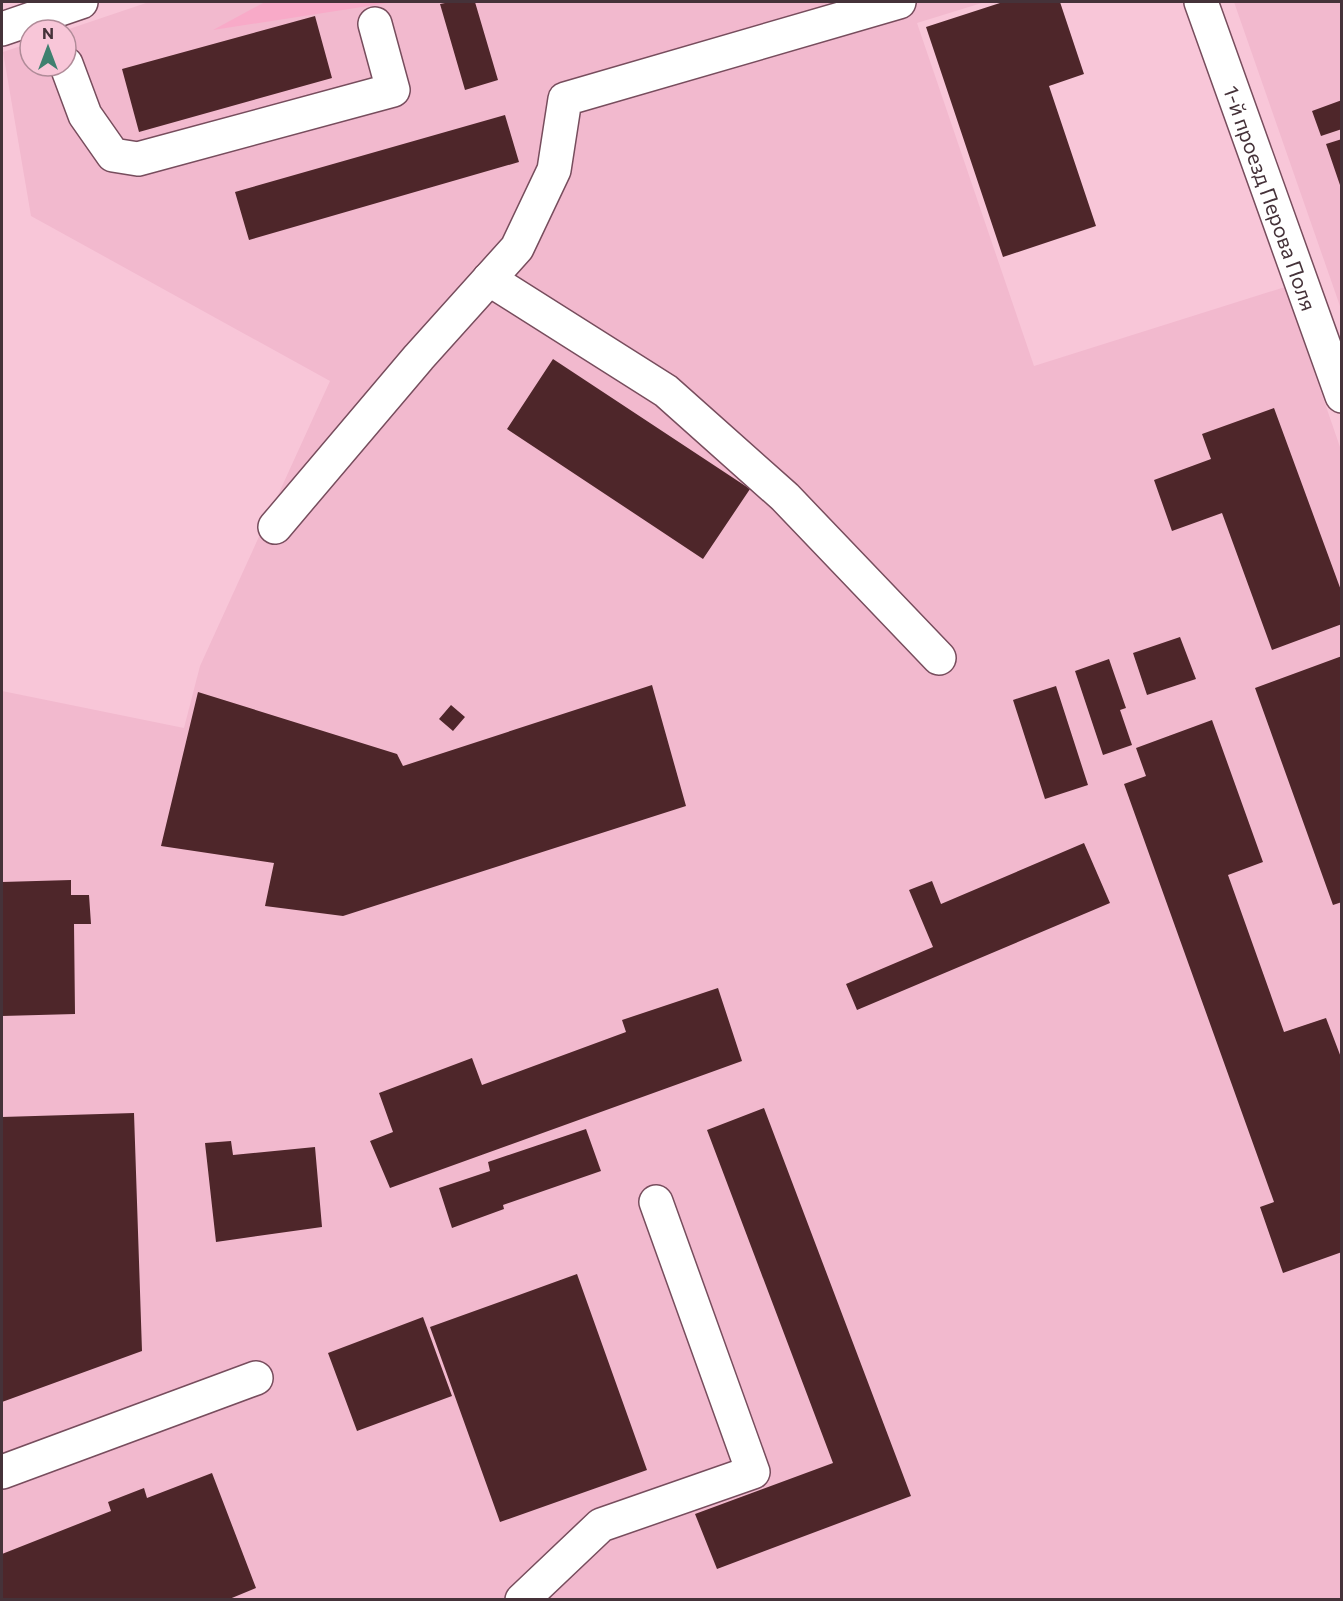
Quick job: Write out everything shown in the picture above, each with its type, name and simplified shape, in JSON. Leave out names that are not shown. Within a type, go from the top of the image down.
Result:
[{"type":"street","points":[[275,527],[418,357],[517,248],[554,170],[565,99],[899,2]]},
{"type":"street","name":"1-й проезд Перова Поля","points":[[1201,2],[1341,396]]},
{"type":"street","points":[[2,29],[64,14]]},
{"type":"street","points":[[71,78],[86,116],[113,155],[138,159],[393,90],[375,24]]},
{"type":"street","points":[[489,279],[666,391],[785,497],[939,658]]},
{"type":"street","points":[[522,1599],[601,1525],[753,1472],[656,1202]]},
{"type":"street","points":[[2,1472],[256,1378]]},
{"type":"shaded area","points":[[149,2],[985,2],[917,23],[1034,366],[1285,287],[1341,450],[1341,1599],[2,1599],[2,691],[184,728],[200,666],[330,381],[31,216],[3,52],[18,47],[18,78],[78,78],[78,26]]},
{"type":"shaded area","points":[[265,2],[394,2],[213,30]]},
{"type":"shaded area","points":[[1234,2],[1341,2],[1341,309]]},
{"type":"building","points":[[475,2],[498,80],[465,90],[440,4]]},
{"type":"building","points":[[1003,2],[1060,2],[1084,74],[1049,86],[1096,226],[1003,257],[926,27]]},
{"type":"building","points":[[315,16],[332,78],[139,132],[122,69]]},
{"type":"building","points":[[1342,100],[1342,129],[1321,136],[1312,111]]},
{"type":"building","points":[[505,115],[519,162],[249,240],[235,192]]},
{"type":"building","points":[[1342,139],[1342,188],[1341,188],[1326,144]]},
{"type":"building","points":[[553,359],[750,489],[703,559],[507,429]]},
{"type":"building","points":[[1274,408],[1342,593],[1342,624],[1272,650],[1222,513],[1172,531],[1154,480],[1211,459],[1202,434]]},
{"type":"building","points":[[1180,637],[1196,679],[1147,695],[1133,653]]},
{"type":"building","points":[[1342,656],[1342,902],[1333,905],[1255,688]]},
{"type":"building","points":[[1109,659],[1126,708],[1120,710],[1132,745],[1103,755],[1075,671]]},
{"type":"building","points":[[652,685],[686,806],[343,916],[265,906],[274,863],[161,846],[198,692],[397,754],[403,766]]},
{"type":"building","points":[[1056,686],[1088,785],[1045,799],[1013,700]]},
{"type":"building","points":[[451,705],[465,717],[453,731],[439,719]]},
{"type":"building","points":[[1212,720],[1263,862],[1228,875],[1284,1032],[1326,1018],[1342,1060],[1342,1252],[1283,1273],[1260,1207],[1274,1202],[1124,784],[1146,776],[1136,748]]},
{"type":"building","points":[[1084,843],[1110,903],[857,1010],[846,984],[933,947],[909,890],[932,881],[941,904]]},
{"type":"building","points":[[71,880],[71,895],[89,895],[91,924],[74,924],[75,1014],[2,1016],[2,882]]},
{"type":"building","points":[[718,988],[742,1061],[390,1188],[370,1141],[393,1132],[379,1093],[472,1058],[482,1085],[626,1032],[622,1020]]},
{"type":"building","points":[[764,1108],[911,1496],[717,1569],[695,1514],[833,1463],[707,1130]]},
{"type":"building","points":[[134,1113],[142,1351],[2,1402],[2,1117]]},
{"type":"building","points":[[586,1129],[601,1171],[503,1205],[504,1209],[452,1228],[439,1188],[490,1171],[488,1162]]},
{"type":"building","points":[[231,1141],[233,1155],[315,1147],[322,1227],[216,1242],[205,1143]]},
{"type":"building","points":[[577,1274],[647,1470],[500,1522],[430,1327]]},
{"type":"building","points":[[423,1317],[452,1396],[357,1431],[328,1353]]},
{"type":"building","points":[[212,1473],[256,1588],[227,1600],[2,1600],[2,1554],[111,1511],[108,1502],[144,1488],[147,1498]]}]
